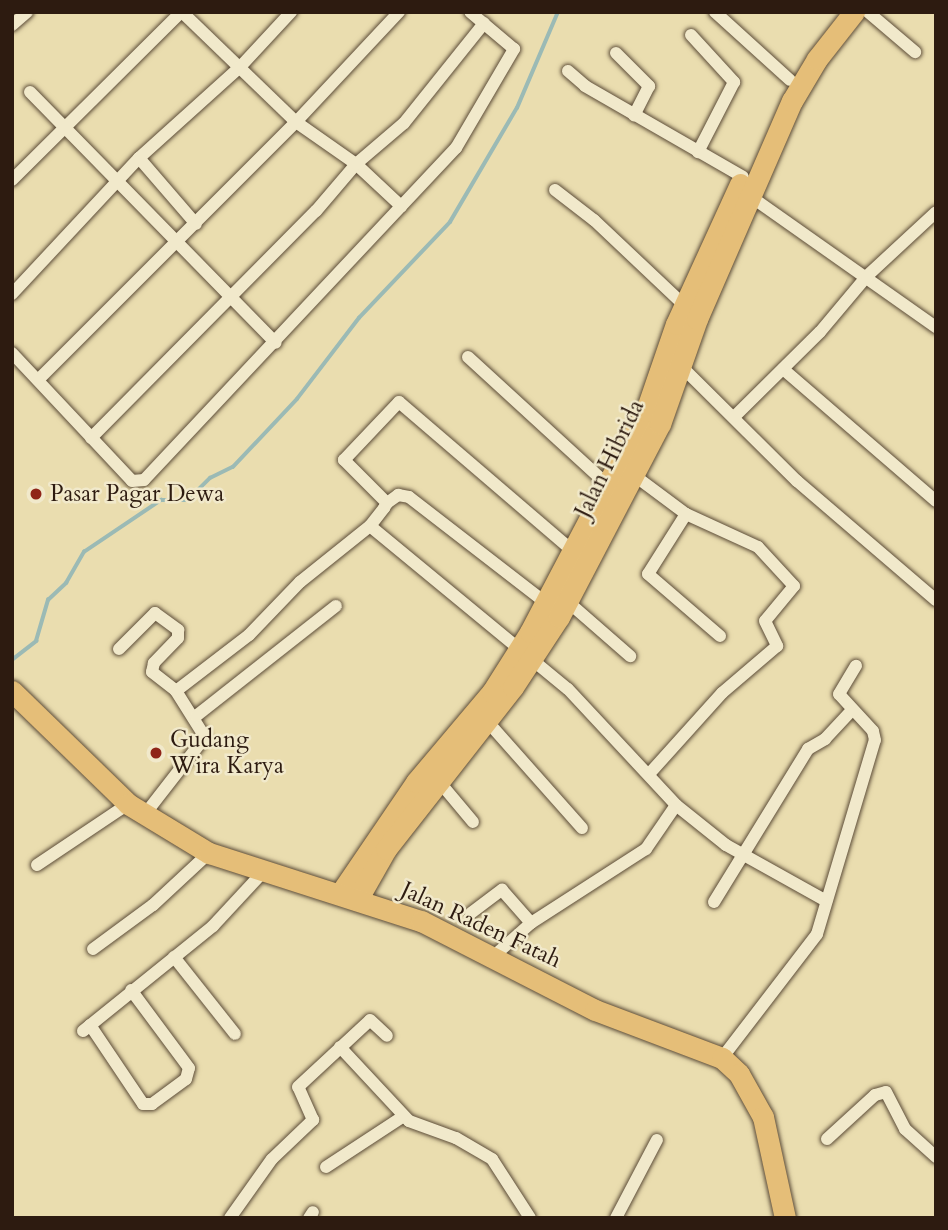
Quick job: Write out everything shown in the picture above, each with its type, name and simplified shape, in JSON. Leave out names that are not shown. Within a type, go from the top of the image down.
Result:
[{"type":"main road","points":[[349,897],[416,782],[524,655],[545,602],[609,486],[646,411],[684,305],[741,199],[790,80],[836,12]]},
{"type":"main road","name":"Jalan Hibrida","points":[[349,897],[437,779],[487,721],[524,655],[567,601],[660,424],[741,199],[817,59],[854,12]]},
{"type":"main road","name":"Jalan Raden Fatah","points":[[17,696],[137,809],[209,853],[421,921],[495,955],[595,1010],[722,1058],[739,1074],[763,1117],[785,1218]]},
{"type":"street","points":[[12,25],[27,12]]},
{"type":"street","points":[[12,180],[182,12],[241,66],[296,122],[356,164],[401,206]]},
{"type":"street","points":[[12,294],[139,158],[241,66],[291,12]]},
{"type":"street","points":[[39,380],[296,122],[398,12]]},
{"type":"street","points":[[12,352],[91,439],[139,483],[275,344],[456,148],[514,51],[510,41],[470,12]]},
{"type":"street","points":[[715,12],[790,80]]},
{"type":"street","points":[[868,12],[915,52]]},
{"type":"street","points":[[91,439],[316,211],[356,164],[404,123],[484,23]]},
{"type":"street","points":[[691,35],[734,82],[698,152]]},
{"type":"street","points":[[616,53],[649,86],[634,115]]},
{"type":"street","points":[[568,71],[634,115],[698,152],[741,199],[867,276],[936,327]]},
{"type":"street","points":[[30,92],[67,126],[175,245],[275,344]]},
{"type":"street","points":[[139,158],[196,224]]},
{"type":"street","points":[[555,190],[594,220],[684,305]]},
{"type":"street","points":[[734,417],[783,369],[867,276],[936,212]]},
{"type":"street","points":[[468,356],[609,486]]},
{"type":"street","points":[[680,365],[797,481],[936,600]]},
{"type":"street","points":[[783,369],[936,501]]},
{"type":"street","points":[[387,503],[344,460],[402,401],[574,552]]},
{"type":"street","points":[[635,476],[685,514],[758,547],[794,587],[765,621],[776,638],[777,646],[722,693],[649,774]]},
{"type":"street","points":[[176,691],[248,635],[300,582],[370,526],[387,503],[398,495],[409,497],[545,602]]},
{"type":"street","points":[[685,514],[648,574],[720,636]]},
{"type":"street","points":[[370,526],[568,689],[676,805],[746,856],[826,901]]},
{"type":"street","points":[[567,601],[630,656]]},
{"type":"street","points":[[196,716],[336,606]]},
{"type":"street","points":[[37,866],[137,809],[203,745],[205,734],[196,716],[176,691],[152,670],[179,635],[159,614],[153,614],[119,649]]},
{"type":"street","points":[[722,1058],[810,948],[875,740],[873,731],[839,692],[856,667]]},
{"type":"street","points":[[714,902],[746,856],[808,749],[825,739],[852,710]]},
{"type":"street","points":[[487,721],[582,828]]},
{"type":"street","points":[[437,779],[473,822]]},
{"type":"street","points":[[495,955],[531,923],[641,853],[676,805]]},
{"type":"street","points":[[93,949],[153,905],[209,853]]},
{"type":"street","points":[[131,990],[189,1068],[186,1079],[152,1104],[143,1104],[87,1028],[131,990],[213,926],[262,872]]},
{"type":"street","points":[[471,913],[502,890],[531,923]]},
{"type":"street","points":[[173,957],[235,1034]]},
{"type":"street","points":[[230,1218],[272,1159],[313,1120],[297,1088],[371,1020],[387,1036]]},
{"type":"street","points":[[340,1047],[404,1116],[492,1159],[530,1218]]},
{"type":"street","points":[[827,1139],[875,1095],[886,1091],[905,1129],[936,1157]]},
{"type":"street","points":[[326,1167],[404,1116]]},
{"type":"street","points":[[616,1218],[657,1140]]},
{"type":"waterway","points":[[12,660],[36,641],[48,600],[66,583],[84,552],[161,500],[188,500],[210,478],[233,467],[297,399],[359,318],[450,222],[517,108],[558,12]]},
{"type":"place","name":"Pasar Pagar Dewa","points":[[36,494]]},
{"type":"place","name":"Gudang Wira Karya","points":[[156,753]]}]
